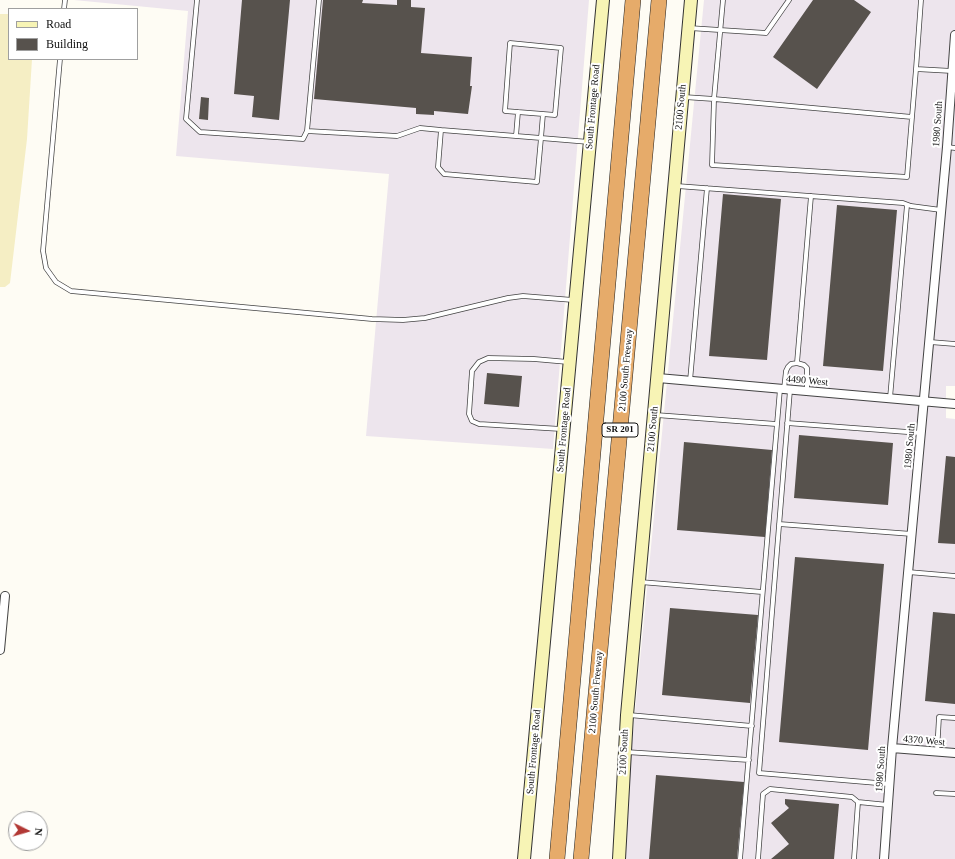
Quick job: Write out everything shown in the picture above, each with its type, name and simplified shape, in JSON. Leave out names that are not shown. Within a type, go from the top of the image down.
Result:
[{"type":"highway","name":"SR 201","points":[[557,859],[633,0]]},
{"type":"highway","name":"2100 South Freeway","points":[[581,859],[659,0]]},
{"type":"street","name":"South Frontage Road","points":[[524,859],[603,0]]},
{"type":"street","name":"2100 South","points":[[619,859],[624,752],[638,582],[658,378],[691,0]]},
{"type":"street","name":"1980 South","points":[[884,859],[892,748],[941,210],[951,148],[952,71],[955,35]]},
{"type":"street","name":"4490 West","points":[[658,378],[955,404]]},
{"type":"street","points":[[0,650],[5,596]]},
{"type":"street","name":"4370 West","points":[[892,748],[955,753]]},
{"type":"lane","points":[[197,0],[186,119],[200,132],[303,139],[307,131],[319,0]]},
{"type":"lane","points":[[723,0],[714,99],[712,165],[907,177],[921,0]]},
{"type":"lane","points":[[688,28],[766,33],[789,0]]},
{"type":"lane","points":[[510,43],[561,48],[555,114],[543,114],[505,111],[510,43]]},
{"type":"lane","points":[[60,60],[43,251],[46,268],[56,282],[71,291],[372,319],[403,320],[425,318],[508,298],[523,296],[576,300]]},
{"type":"lane","points":[[916,69],[952,71]]},
{"type":"lane","points":[[682,96],[912,117]]},
{"type":"lane","points":[[516,136],[518,112]]},
{"type":"lane","points":[[441,130],[438,167],[444,174],[537,182],[543,114]]},
{"type":"lane","points":[[307,131],[397,136],[420,128],[590,142]]},
{"type":"lane","points":[[674,185],[903,203],[911,206],[941,210]]},
{"type":"lane","points":[[690,381],[707,188]]},
{"type":"lane","points":[[797,363],[811,196]]},
{"type":"lane","points":[[890,398],[907,205]]},
{"type":"lane","points":[[930,342],[955,344]]},
{"type":"lane","points":[[564,430],[479,424],[472,421],[469,414],[472,371],[479,362],[488,358],[534,359],[570,362]]},
{"type":"lane","points":[[807,391],[807,368],[804,365],[797,363],[791,364],[786,371],[785,389],[787,423],[759,773],[890,784]]},
{"type":"lane","points":[[740,859],[776,424],[785,389]]},
{"type":"lane","points":[[654,415],[776,424]]},
{"type":"lane","points":[[787,423],[921,433]]},
{"type":"lane","points":[[779,524],[912,534]]},
{"type":"lane","points":[[908,572],[955,576]]},
{"type":"lane","points":[[638,582],[762,592]]},
{"type":"lane","points":[[627,715],[752,726]]},
{"type":"lane","points":[[937,752],[939,717],[955,718]]},
{"type":"lane","points":[[624,752],[749,760]]},
{"type":"lane","points":[[758,859],[763,794],[770,789],[852,796],[858,802],[888,805]]},
{"type":"lane","points":[[936,793],[955,794]]},
{"type":"lane","points":[[854,859],[858,802]]},
{"type":"shaded area","points":[[74,0],[589,0],[553,449],[366,436],[389,174],[176,156],[188,11]]},
{"type":"shaded area","points":[[704,0],[955,0],[955,386],[946,386],[946,418],[955,419],[955,859],[624,859],[629,774]]},
{"type":"sand","points":[[0,14],[8,14],[8,60],[32,60],[27,139],[10,283],[5,287],[0,287]]},
{"type":"building","points":[[242,0],[290,0],[279,120],[252,117],[254,96],[234,94]]},
{"type":"building","points":[[323,0],[363,0],[362,3],[397,5],[397,0],[411,0],[411,7],[425,8],[421,53],[472,57],[470,86],[472,86],[468,114],[434,111],[434,115],[416,114],[416,108],[314,99]]},
{"type":"building","points":[[813,0],[854,0],[871,12],[817,89],[773,57]]},
{"type":"building","points":[[201,97],[209,98],[208,120],[199,119]]},
{"type":"building","points":[[723,194],[781,199],[767,360],[709,356]]},
{"type":"building","points":[[837,205],[897,210],[883,371],[823,366]]},
{"type":"building","points":[[487,373],[522,376],[519,407],[484,404]]},
{"type":"building","points":[[799,435],[893,443],[888,505],[794,498]]},
{"type":"building","points":[[684,442],[772,450],[765,537],[677,530]]},
{"type":"building","points":[[946,456],[955,457],[955,544],[938,543]]},
{"type":"building","points":[[795,557],[884,564],[868,750],[779,742]]},
{"type":"building","points":[[670,608],[758,615],[750,703],[662,695]]},
{"type":"building","points":[[933,612],[955,614],[955,704],[925,701]]},
{"type":"building","points":[[656,775],[744,782],[737,859],[649,859]]},
{"type":"building","points":[[785,799],[839,804],[834,859],[771,859],[789,844],[771,823],[789,808],[785,804]]}]
